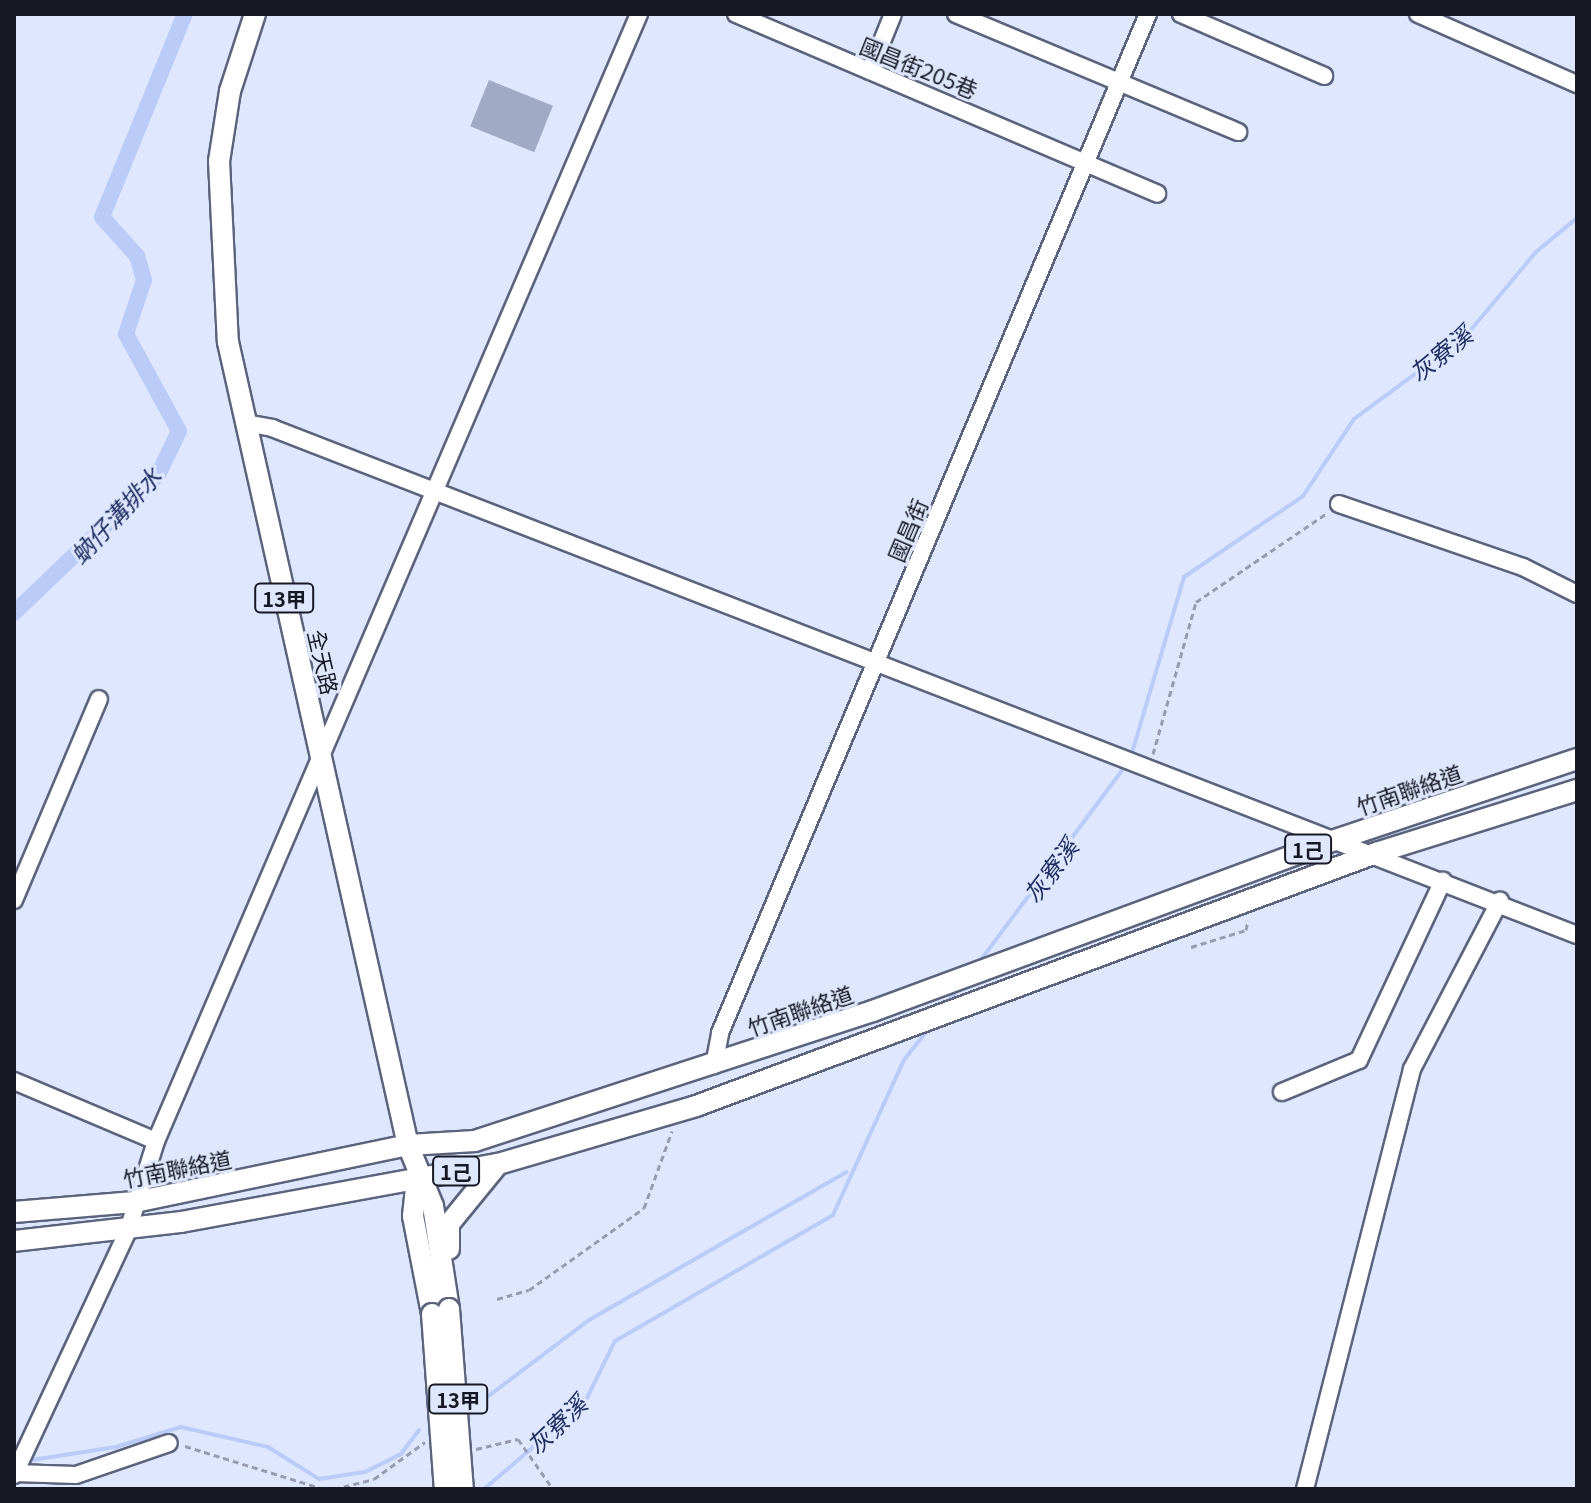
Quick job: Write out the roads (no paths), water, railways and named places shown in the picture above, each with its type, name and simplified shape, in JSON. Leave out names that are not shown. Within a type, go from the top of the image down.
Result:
[{"type":"main road","name":"全天路","points":[[255,14],[230,91],[219,161],[220,263],[245,423],[417,1178]]},
{"type":"main road","name":"竹南聯絡道","points":[[14,1212],[135,1202],[408,1145],[475,1141],[873,1011],[1326,843],[1577,759]]},
{"type":"main road","name":"1己","points":[[14,1241],[128,1230],[498,1164],[678,1112],[883,1039],[1047,972],[1376,853],[1577,790]]},
{"type":"main road","points":[[441,1312],[449,1224],[498,1164]]},
{"type":"main road","name":"13甲","points":[[417,1178],[413,1216],[441,1312],[463,1489]]},
{"type":"main road","name":"13甲","points":[[441,1312],[445,1489]]},
{"type":"street","points":[[169,1443],[76,1475],[20,1468],[116,1244],[128,1230],[156,1141],[322,765],[639,14]]},
{"type":"street","name":"國昌街205巷","points":[[736,14],[1157,194]]},
{"type":"street","points":[[870,71],[893,14]]},
{"type":"street","points":[[956,14],[1238,132]]},
{"type":"street","name":"國昌街","points":[[714,1065],[875,662],[1148,14]]},
{"type":"street","points":[[1181,14],[1324,76]]},
{"type":"street","points":[[1418,14],[1577,84]]},
{"type":"street","points":[[245,423],[437,493],[1148,768],[1326,843],[1376,853],[1574,933],[1577,916]]},
{"type":"street","points":[[1339,504],[1523,567],[1577,594]]},
{"type":"street","points":[[14,900],[99,699]]},
{"type":"street","points":[[1282,1092],[1359,1060],[1443,881]]},
{"type":"street","points":[[1305,1489],[1412,1069],[1500,901]]},
{"type":"street","points":[[14,1081],[156,1141]]},
{"type":"waterway","name":"蚋仔溝排水","points":[[14,613],[158,475],[179,431],[126,334],[144,280],[137,256],[102,217],[185,14]]},
{"type":"waterway","name":"灰寮溪","points":[[1131,756],[1184,577],[1303,496],[1354,419],[1464,338],[1536,252],[1577,218]]},
{"type":"waterway","name":"灰寮溪","points":[[977,965],[1127,764]]},
{"type":"waterway","name":"灰寮溪","points":[[947,1003],[959,988]]},
{"type":"waterway","name":"灰寮溪","points":[[484,1489],[584,1404],[615,1341],[833,1215],[904,1060],[928,1029]]},
{"type":"waterway","points":[[478,1404],[589,1320],[846,1172]]},
{"type":"waterway","points":[[25,1461],[116,1447],[181,1427],[268,1447],[319,1479],[365,1472],[401,1454],[419,1430]]}]
